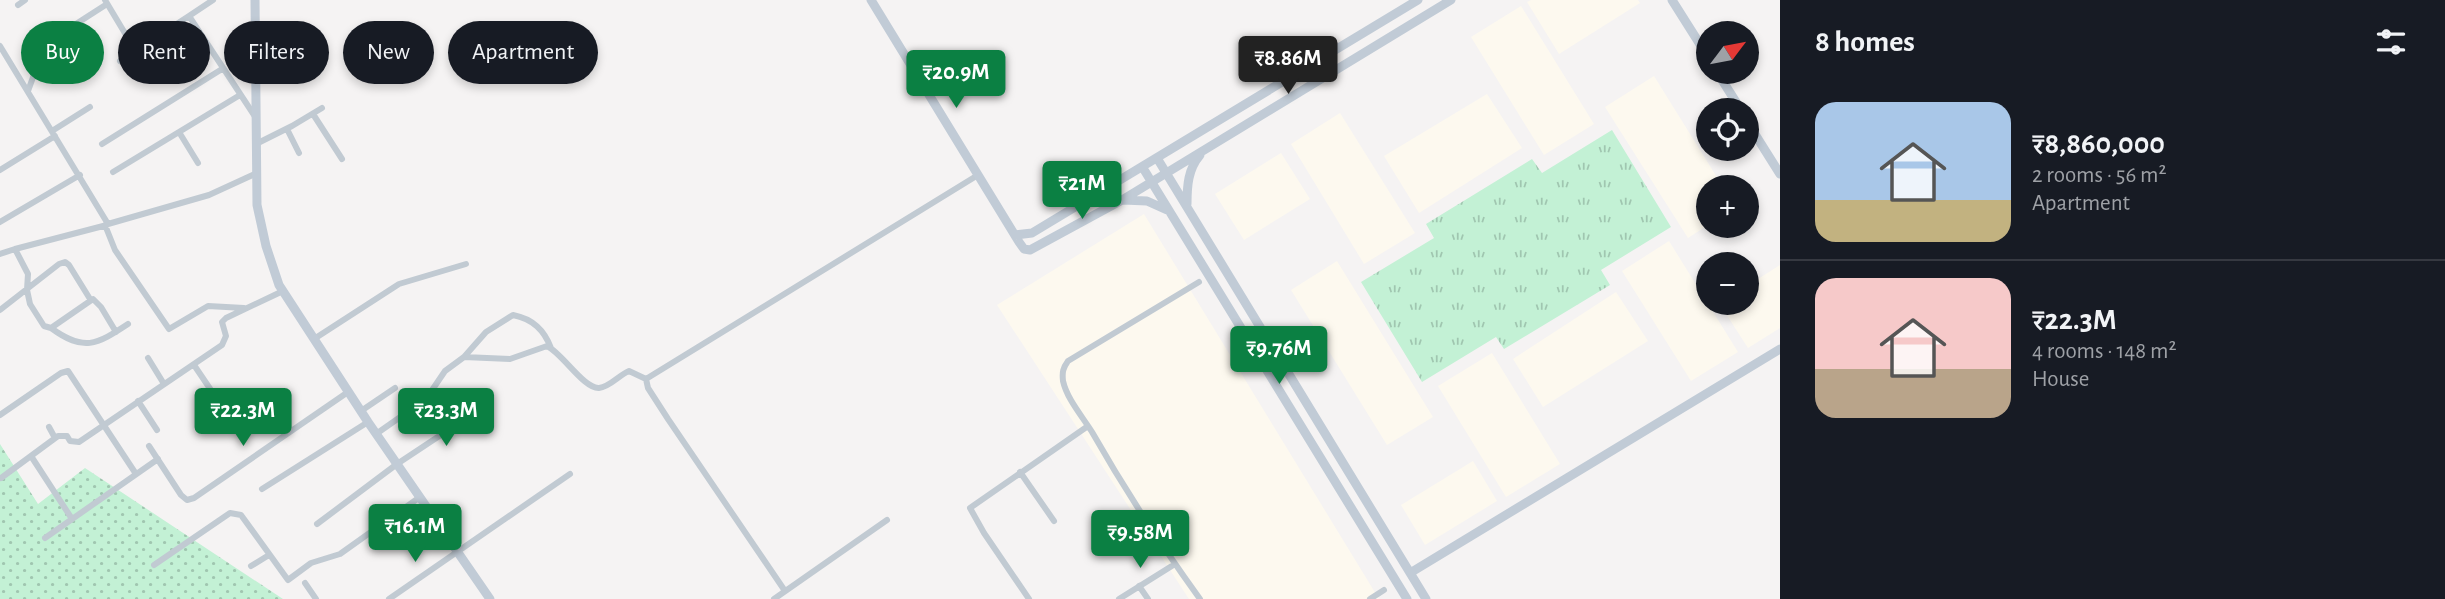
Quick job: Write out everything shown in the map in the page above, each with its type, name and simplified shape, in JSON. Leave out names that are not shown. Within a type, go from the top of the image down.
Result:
[{"type":"street","points":[[18,5],[25,0]]},
{"type":"street","points":[[181,21],[214,0]]},
{"type":"street","points":[[255,0],[257,205],[266,246],[283,291],[360,411],[490,599]]},
{"type":"street","points":[[871,0],[1015,235],[1024,248],[1034,250],[1167,173],[1450,0]]},
{"type":"street","points":[[1405,8],[1412,0]]},
{"type":"street","points":[[1015,235],[1032,233],[1419,0]]},
{"type":"street","points":[[1672,0],[1696,39]]},
{"type":"street","points":[[28,92],[36,68],[37,49],[106,2],[118,22]]},
{"type":"street","points":[[189,16],[256,118]]},
{"type":"street","points":[[0,46],[80,175],[107,225],[115,250],[169,329],[208,306],[246,308]]},
{"type":"street","points":[[102,144],[222,69]]},
{"type":"street","points":[[113,172],[240,95]]},
{"type":"street","points":[[0,170],[90,107]]},
{"type":"street","points":[[257,144],[322,108]]},
{"type":"street","points":[[313,114],[342,159]]},
{"type":"street","points":[[287,129],[299,153]]},
{"type":"street","points":[[179,132],[198,163]]},
{"type":"street","points":[[1759,141],[1780,174]]},
{"type":"street","points":[[1188,207],[1190,176],[1195,161],[1203,150]]},
{"type":"street","points":[[1157,158],[1426,599]]},
{"type":"street","points":[[1143,168],[1407,599]]},
{"type":"street","points":[[0,254],[209,195],[257,173]]},
{"type":"street","points":[[0,222],[80,175]]},
{"type":"street","points":[[646,379],[978,175]]},
{"type":"street","points":[[1122,200],[1147,201],[1162,206],[1171,213]]},
{"type":"street","points":[[15,249],[29,274],[27,290],[30,303],[44,326],[88,345],[128,324]]},
{"type":"street","points":[[0,310],[65,262],[90,299],[101,307],[116,332]]},
{"type":"street","points":[[1207,271],[1221,262]]},
{"type":"street","points":[[314,339],[399,284],[466,264]]},
{"type":"street","points":[[1199,282],[1068,361],[1062,370],[1063,383],[1145,521],[1200,599]]},
{"type":"street","points":[[1,478],[55,438],[62,435],[74,443],[79,442],[194,365],[225,341],[224,320],[283,291]]},
{"type":"street","points":[[51,328],[90,299]]},
{"type":"street","points":[[376,434],[426,399],[445,371],[464,357],[486,332],[513,315],[524,317],[538,326],[547,336],[551,348],[591,386],[603,387],[629,371],[646,379]]},
{"type":"street","points":[[464,357],[510,359],[542,347],[551,348]]},
{"type":"street","points":[[1410,573],[1780,349]]},
{"type":"street","points":[[148,358],[164,384]]},
{"type":"street","points":[[194,365],[217,399]]},
{"type":"street","points":[[0,415],[61,373],[68,371],[136,474]]},
{"type":"street","points":[[646,379],[648,388],[680,438],[785,591]]},
{"type":"street","points":[[360,411],[395,388]]},
{"type":"street","points":[[149,446],[187,500],[194,498],[348,391]]},
{"type":"street","points":[[138,401],[157,430]]},
{"type":"street","points":[[317,524],[397,464],[480,409]]},
{"type":"street","points":[[262,489],[368,422]]},
{"type":"street","points":[[1018,599],[1027,597],[970,510],[980,500],[1088,426]]},
{"type":"street","points":[[49,428],[55,438]]},
{"type":"street","points":[[32,456],[72,519]]},
{"type":"street","points":[[45,538],[158,459]]},
{"type":"street","points":[[1020,472],[1054,521]]},
{"type":"street","points":[[389,599],[570,474]]},
{"type":"street","points":[[154,565],[230,513],[235,513],[241,516],[284,577],[291,579],[311,563],[340,554],[419,496]]},
{"type":"street","points":[[774,599],[887,520]]},
{"type":"street","points":[[251,566],[269,555]]},
{"type":"street","points":[[1123,598],[1175,564]]},
{"type":"street","points":[[305,583],[316,599]]},
{"type":"street","points":[[1139,586],[1148,599]]},
{"type":"street","points":[[1370,599],[1384,590]]},
{"type":"shaded area","points":[[1638,0],[1640,3],[1559,54],[1527,2]]},
{"type":"shaded area","points":[[1521,6],[1594,124],[1544,155],[1471,37]]},
{"type":"shaded area","points":[[1654,76],[1696,144],[1696,161],[1707,161],[1716,175],[1696,175],[1696,233],[1688,238],[1605,107]]},
{"type":"shaded area","points":[[1487,94],[1522,148],[1419,213],[1384,156]]},
{"type":"shaded area","points":[[1340,113],[1415,233],[1364,264],[1291,144]]},
{"type":"shaded area","points":[[1281,153],[1310,199],[1244,240],[1215,194]]},
{"type":"shaded area","points":[[1144,214],[1379,599],[1189,599],[997,305]]},
{"type":"shaded area","points":[[1669,241],[1696,284],[1696,315],[1715,315],[1738,352],[1691,381],[1622,271]]},
{"type":"shaded area","points":[[1337,261],[1433,417],[1387,445],[1291,290]]},
{"type":"shaded area","points":[[1780,265],[1780,328],[1748,348],[1727,315],[1759,315],[1759,278]]},
{"type":"shaded area","points":[[1616,292],[1648,341],[1543,407],[1513,359]]},
{"type":"shaded area","points":[[1492,353],[1560,464],[1506,497],[1438,386]]},
{"type":"shaded area","points":[[1473,461],[1497,501],[1425,545],[1401,505]]},
{"type":"green space","points":[[1612,130],[1671,227],[1601,270],[1610,285],[1504,349],[1496,337],[1422,382],[1361,282],[1434,238],[1426,224],[1532,159],[1542,173]]},
{"type":"green space","points":[[0,444],[38,504],[85,468],[283,599],[0,599]]}]
